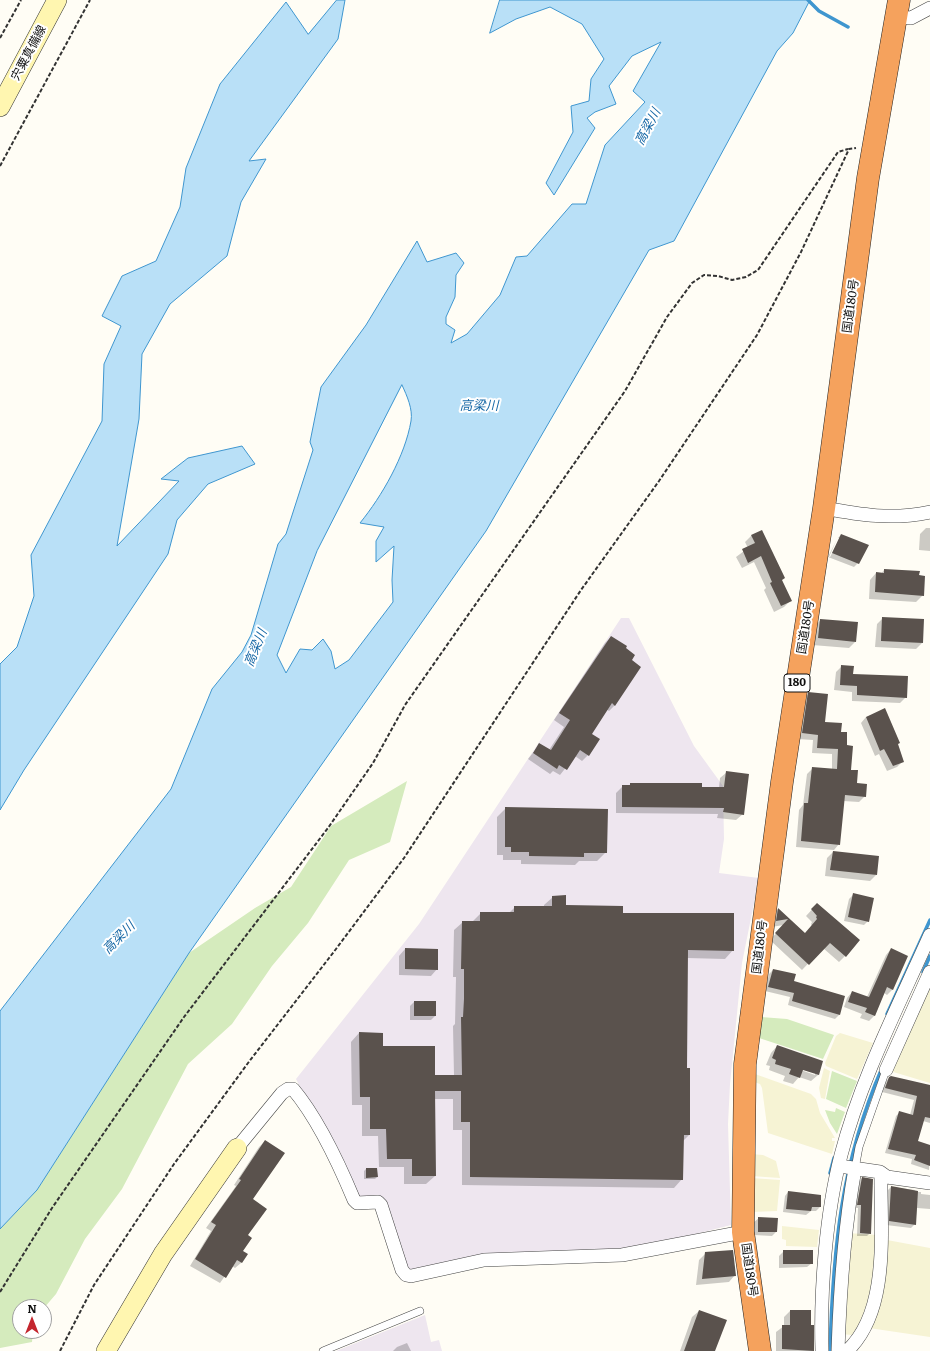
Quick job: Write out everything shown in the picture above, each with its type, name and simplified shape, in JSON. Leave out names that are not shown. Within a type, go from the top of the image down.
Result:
[{"type":"highway","name":"国道180号","points":[[760,1351],[743,1232],[746,1064],[782,782],[824,508],[832,439],[874,147],[898,9]]},
{"type":"street","name":"宍粟真備線","points":[[0,107],[57,0]]},
{"type":"street","points":[[898,9],[911,18],[930,8]]},
{"type":"street","points":[[824,508],[866,516],[908,517],[930,512]]},
{"type":"street","points":[[822,1351],[827,1243],[830,1216],[847,1168],[862,1087],[930,935]]},
{"type":"street","points":[[886,1070],[930,972]]},
{"type":"street","points":[[106,1351],[164,1254],[237,1148],[282,1093],[288,1089],[294,1089],[315,1121],[344,1175],[354,1200],[357,1203],[378,1202],[381,1205],[402,1270],[406,1275],[411,1276],[484,1260],[622,1255],[743,1232]]},
{"type":"street","points":[[847,1168],[882,1173],[887,1177],[930,1183]]},
{"type":"street","points":[[838,1351],[840,1280],[847,1214],[847,1168]]},
{"type":"street","points":[[848,1351],[856,1343],[869,1317],[877,1287],[882,1237],[882,1173]]},
{"type":"lane","points":[[847,1168],[859,1147],[886,1070]]},
{"type":"lane","points":[[323,1351],[420,1311]]},
{"type":"path","points":[[0,38],[21,0]]},
{"type":"path","points":[[0,166],[90,0]]},
{"type":"path","points":[[0,1292],[52,1208],[184,1017],[301,866],[346,802],[373,762],[405,704],[624,391],[667,317],[692,283],[704,275],[718,276],[732,280],[746,277],[758,270],[838,152],[849,149],[874,147]]},
{"type":"path","points":[[60,1351],[94,1285],[174,1164],[248,1063],[404,858],[580,590],[659,481],[757,336],[801,252],[849,149]]},
{"type":"shaded area","points":[[621,618],[629,618],[694,746],[723,786],[724,839],[719,873],[759,878],[742,963],[730,1084],[728,1124],[731,1225],[633,1250],[415,1271],[406,1267],[384,1201],[358,1197],[296,1079],[419,924]]},
{"type":"shaded area","points":[[930,979],[930,1083],[890,1071]]},
{"type":"shaded area","points":[[840,1033],[873,1043],[857,1079],[826,1066],[825,1063],[836,1036]]},
{"type":"shaded area","points":[[824,1068],[830,1071],[825,1099],[821,1098],[819,1088]]},
{"type":"shaded area","points":[[755,1074],[811,1094],[816,1099],[820,1113],[835,1138],[832,1138],[832,1141],[835,1141],[832,1154],[768,1133],[762,1088],[760,1084],[754,1082]]},
{"type":"shaded area","points":[[751,1154],[763,1155],[776,1161],[780,1178],[751,1176]]},
{"type":"shaded area","points":[[751,1178],[780,1180],[777,1211],[752,1212]]},
{"type":"shaded area","points":[[782,1226],[819,1230],[817,1247],[786,1246],[786,1240],[782,1239]]},
{"type":"shaded area","points":[[848,1233],[877,1235],[875,1270],[869,1298],[861,1321],[852,1335],[841,1334]]},
{"type":"shaded area","points":[[887,1240],[930,1248],[930,1337],[869,1328]]},
{"type":"shaded area","points":[[425,1315],[431,1342],[439,1340],[442,1351],[336,1351]]},
{"type":"green space","points":[[407,781],[390,842],[349,860],[308,923],[272,966],[232,1024],[188,1064],[122,1189],[85,1239],[56,1294],[52,1299],[12,1299],[12,1339],[32,1339],[32,1342],[0,1348],[0,1229],[37,1190],[189,953],[255,908],[291,887],[331,826]]},
{"type":"green space","points":[[761,1017],[787,1019],[834,1035],[823,1059],[759,1038]]},
{"type":"green space","points":[[832,1071],[857,1081],[846,1108],[826,1099]]},
{"type":"green space","points":[[836,1108],[845,1112],[837,1134],[830,1123],[825,1110],[835,1112]]},
{"type":"water","points":[[337,0],[345,0],[338,39],[249,161],[266,159],[241,202],[227,256],[170,304],[142,354],[139,419],[117,546],[179,481],[161,479],[188,458],[242,446],[255,464],[208,484],[177,520],[168,554],[24,770],[0,810],[0,664],[17,647],[34,596],[31,555],[102,421],[104,364],[121,326],[102,316],[122,276],[156,261],[180,207],[186,168],[220,84],[286,2],[308,34]]},
{"type":"water","name":"高梁川","points":[[500,0],[810,0],[793,33],[777,51],[674,241],[649,250],[486,531],[189,953],[37,1190],[0,1229],[0,1011],[171,789],[212,689],[242,652],[251,635],[278,544],[286,534],[313,450],[310,442],[321,387],[366,325],[417,241],[427,262],[456,253],[464,263],[456,275],[455,297],[446,317],[446,324],[455,330],[451,343],[467,334],[500,295],[516,257],[527,256],[572,204],[586,204],[605,145],[645,102],[633,91],[661,42],[632,56],[609,86],[616,104],[595,112],[587,118],[595,128],[554,195],[546,183],[573,132],[571,106],[589,101],[591,79],[604,59],[582,24],[550,7],[516,19],[490,33]],"holes":[[[402,385],[411,412],[411,421],[404,448],[392,475],[360,523],[384,527],[376,541],[376,562],[394,546],[392,580],[393,602],[349,660],[335,669],[331,651],[323,639],[312,650],[300,649],[286,673],[277,655],[317,551]]]},
{"type":"building","points":[[762,530],[785,578],[782,580],[792,601],[781,606],[770,583],[772,582],[761,556],[748,563],[742,549],[755,543],[751,535]]},
{"type":"building","points":[[841,534],[869,545],[859,564],[832,553]]},
{"type":"building","points":[[884,569],[920,571],[919,575],[925,576],[924,596],[875,592],[876,572],[884,573]]},
{"type":"building","points":[[882,617],[924,619],[923,643],[881,641]]},
{"type":"building","points":[[820,619],[858,622],[856,642],[818,638]]},
{"type":"building","points":[[611,636],[627,646],[626,648],[635,655],[632,660],[641,667],[615,706],[612,703],[592,734],[600,739],[589,756],[580,750],[567,770],[559,765],[557,769],[533,753],[539,743],[551,750],[570,720],[559,713]]},
{"type":"building","points":[[841,665],[854,666],[853,674],[908,676],[907,698],[857,695],[857,686],[840,685]]},
{"type":"building","points":[[808,692],[828,694],[825,722],[842,723],[841,732],[847,732],[847,745],[853,746],[851,770],[858,770],[857,783],[867,784],[866,797],[845,795],[840,845],[801,841],[804,803],[808,803],[812,767],[837,769],[838,749],[817,748],[818,735],[802,733]]},
{"type":"building","points":[[885,708],[900,743],[898,744],[904,762],[893,766],[884,749],[880,751],[866,717]]},
{"type":"building","points":[[726,771],[749,774],[744,815],[723,812],[724,808],[622,807],[622,785],[630,785],[630,783],[702,783],[702,787],[724,787]]},
{"type":"building","points":[[505,807],[608,809],[607,853],[584,853],[584,857],[529,856],[529,852],[511,852],[511,847],[505,847]]},
{"type":"building","points":[[833,851],[879,856],[877,875],[830,870]]},
{"type":"building","points":[[853,893],[874,898],[869,922],[848,917]]},
{"type":"building","points":[[566,895],[566,905],[623,906],[623,913],[734,913],[734,951],[688,950],[687,1068],[690,1068],[690,1135],[684,1135],[683,1180],[470,1177],[470,1122],[461,1122],[461,1091],[435,1091],[436,1176],[412,1176],[412,1159],[387,1159],[386,1129],[370,1129],[370,1097],[360,1097],[359,1032],[383,1033],[383,1046],[435,1046],[435,1075],[462,1075],[461,1017],[463,1017],[464,969],[461,969],[462,921],[480,921],[480,912],[514,912],[514,906],[552,906],[552,896]]},
{"type":"building","points":[[817,903],[860,940],[846,957],[830,943],[809,965],[775,933],[788,919],[776,921],[778,908],[805,933],[817,919],[817,916],[811,909]]},
{"type":"building","points":[[405,948],[438,949],[438,970],[405,969]]},
{"type":"building","points":[[891,948],[908,956],[893,990],[887,987],[875,1016],[865,1012],[867,1008],[848,1002],[852,991],[869,997]]},
{"type":"building","points":[[773,969],[796,974],[794,981],[845,996],[840,1015],[792,1001],[794,993],[768,987]]},
{"type":"building","points":[[414,1001],[436,1001],[436,1016],[414,1016]]},
{"type":"building","points":[[777,1045],[823,1061],[819,1075],[803,1070],[800,1078],[789,1074],[791,1069],[775,1064],[776,1060],[772,1058]]},
{"type":"building","points":[[891,1076],[930,1085],[930,1118],[925,1117],[918,1141],[930,1145],[930,1166],[914,1160],[916,1155],[888,1149],[899,1111],[913,1115],[917,1096],[885,1088],[889,1077]]},
{"type":"building","points":[[265,1140],[285,1153],[253,1199],[267,1209],[248,1235],[252,1238],[243,1251],[248,1254],[242,1263],[237,1260],[226,1278],[195,1259],[216,1225],[211,1222],[241,1180],[239,1179]]},
{"type":"building","points":[[366,1168],[377,1168],[378,1177],[366,1178]]},
{"type":"building","points":[[862,1177],[873,1179],[871,1234],[860,1233],[861,1205],[857,1205]]},
{"type":"building","points":[[891,1186],[918,1191],[916,1225],[889,1221]]},
{"type":"building","points":[[788,1191],[821,1195],[821,1207],[812,1207],[811,1211],[786,1209]]},
{"type":"building","points":[[758,1217],[778,1218],[777,1232],[758,1232]]},
{"type":"building","points":[[733,1250],[736,1276],[702,1279],[705,1252]]},
{"type":"building","points":[[783,1250],[813,1250],[813,1264],[783,1264]]},
{"type":"building","points":[[699,1310],[727,1320],[715,1351],[684,1351]]},
{"type":"building","points":[[790,1310],[811,1310],[811,1325],[814,1325],[814,1351],[782,1349],[782,1325],[790,1325]]},
{"type":"waterway","points":[[808,0],[819,11],[848,27]]},
{"type":"waterway","points":[[887,1014],[930,920]]},
{"type":"waterway","points":[[923,972],[930,956]]},
{"type":"waterway","points":[[830,1351],[831,1313],[837,1241],[848,1172],[868,1103],[882,1068]]},
{"type":"waterway","points":[[830,1173],[834,1158]]}]
